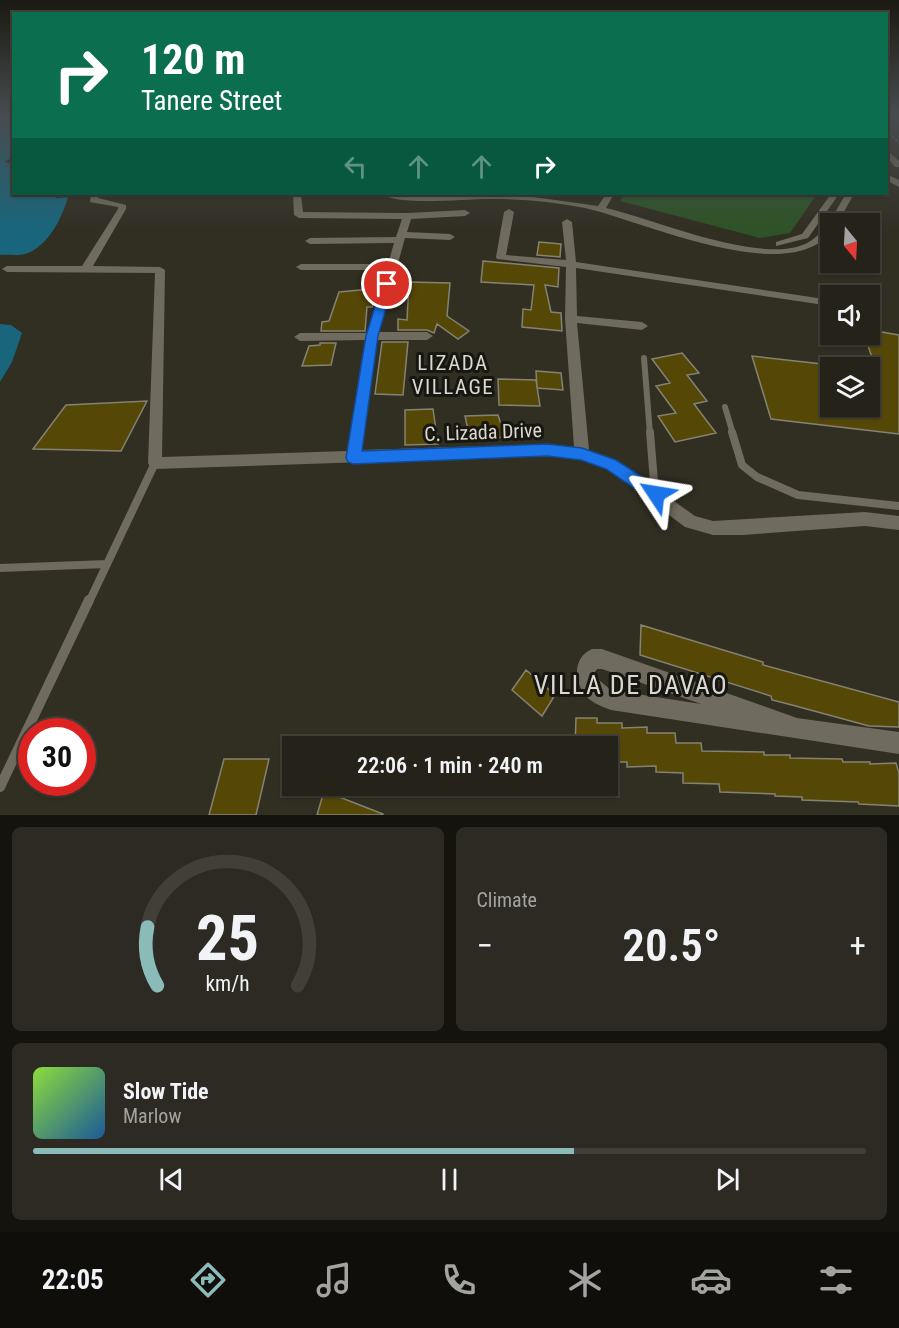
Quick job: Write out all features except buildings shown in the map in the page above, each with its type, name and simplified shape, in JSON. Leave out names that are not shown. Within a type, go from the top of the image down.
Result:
[{"type":"street","points":[[86,268],[122,209],[122,205],[93,200],[95,195]]},
{"type":"street","points":[[297,195],[299,215],[407,216],[465,213]]},
{"type":"street","points":[[392,195],[410,198],[481,196],[534,198],[603,206]]},
{"type":"street","points":[[546,195],[603,206],[739,241],[779,244],[805,236],[834,195]]},
{"type":"street","points":[[603,206],[609,195]]},
{"type":"street","points":[[644,217],[739,248],[787,251],[801,249],[818,241],[849,195]]},
{"type":"street","points":[[509,212],[501,257],[571,264],[820,301]]},
{"type":"street","points":[[353,458],[372,336],[407,216]]},
{"type":"street","points":[[567,222],[571,264],[571,319],[582,454]]},
{"type":"street","points":[[310,241],[450,237]]},
{"type":"street","points":[[301,267],[392,267]]},
{"type":"street","points":[[7,269],[153,268],[161,272],[154,431],[155,464]]},
{"type":"street","points":[[571,319],[642,326]]},
{"type":"street","points":[[300,337],[427,336]]},
{"type":"street","name":"C. Lizada Drive","points":[[155,464],[547,450],[582,454],[611,464],[656,494],[691,522],[713,528],[865,519],[899,523]]},
{"type":"street","points":[[792,726],[602,659],[592,659],[585,671],[590,687],[595,692],[603,698],[617,702],[899,743]]},
{"type":"lane","points":[[644,358],[656,494]]},
{"type":"lane","points":[[725,408],[742,465],[757,477],[798,495],[899,506]]},
{"type":"lane","points":[[0,787],[155,464]]},
{"type":"lane","points":[[0,568],[107,564]]},
{"type":"green space","points":[[624,195],[816,195],[790,233],[760,238],[620,201]]},
{"type":"water","points":[[0,154],[12,154],[12,158],[4,162],[12,164],[12,195],[68,197],[53,231],[41,245],[22,255],[0,255]]},
{"type":"water","points":[[0,324],[11,325],[22,333],[12,362],[0,382]]},
{"type":"district","name":"LIZADA VILLAGE","points":[[453,375]]},
{"type":"district","name":"VILLA DE DAVAO","points":[[631,685]]},
{"type":"route","points":[[387,284],[372,336],[353,458],[547,450],[582,454],[611,464],[656,494]]}]
